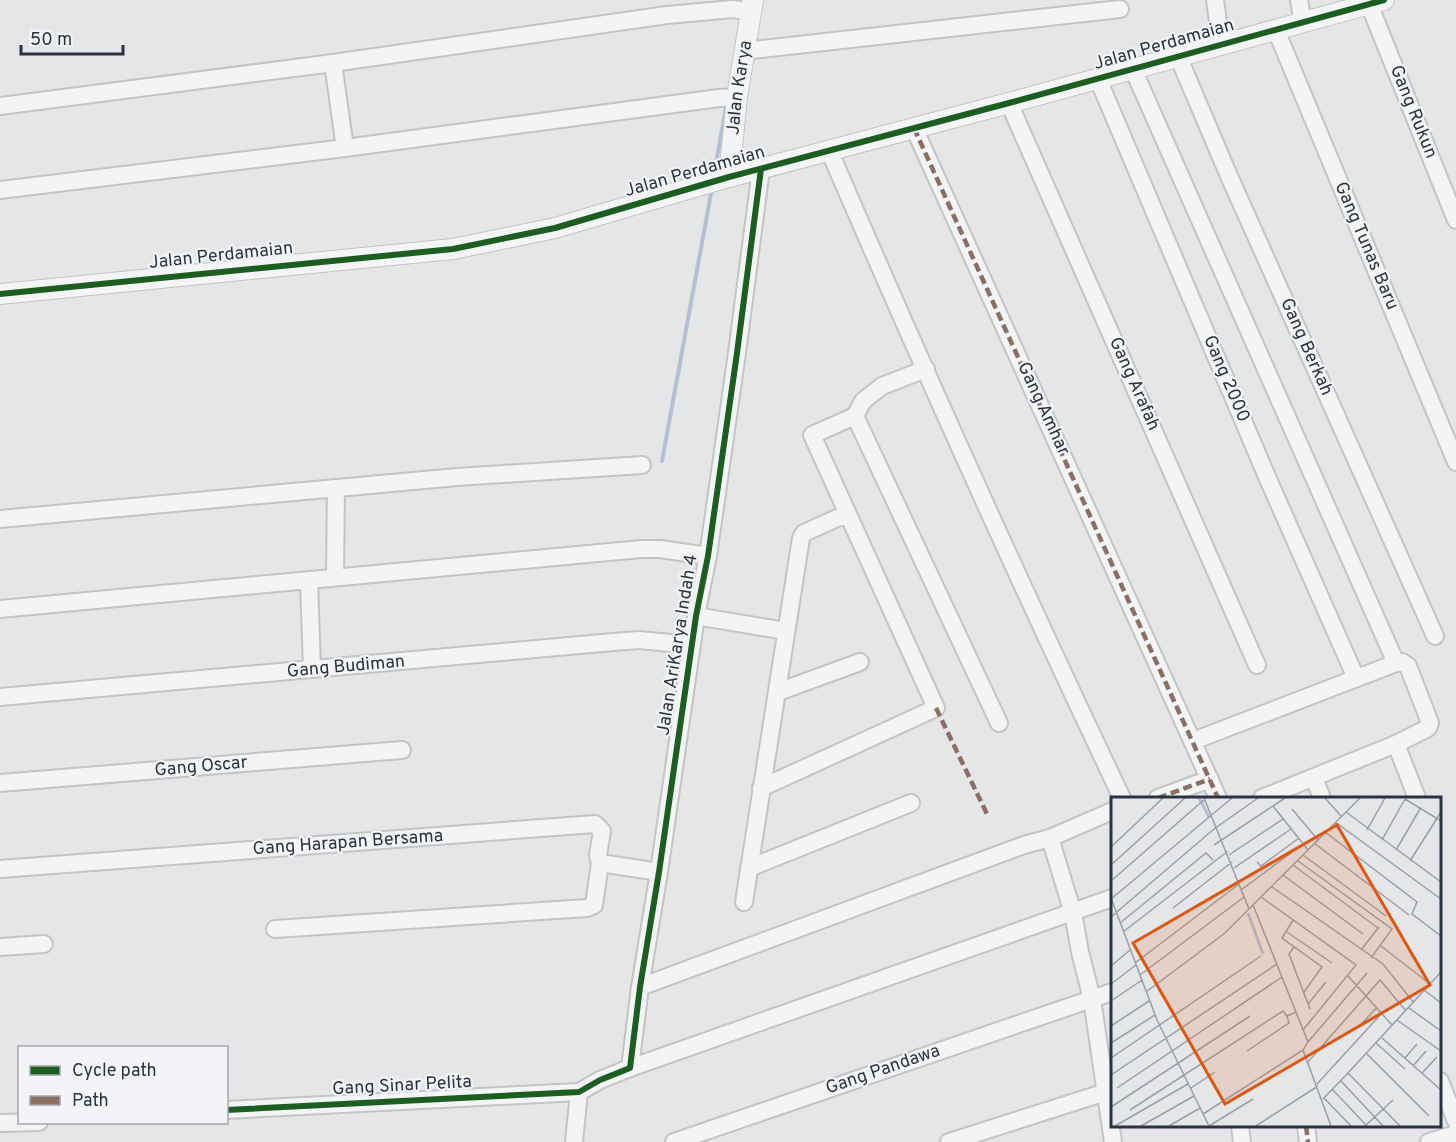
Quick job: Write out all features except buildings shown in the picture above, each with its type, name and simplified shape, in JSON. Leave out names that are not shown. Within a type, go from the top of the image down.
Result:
[{"type":"street","points":[[1215,0],[1221,44]]},
{"type":"street","points":[[1299,0],[1303,22]]},
{"type":"street","name":"Jalan Perdamaian","points":[[0,294],[453,249],[555,228],[725,175],[760,169],[1009,103],[1377,2]]},
{"type":"street","name":"Gang Rukun","points":[[1377,2],[1456,220]]},
{"type":"street","points":[[0,106],[333,63],[644,18],[745,8]]},
{"type":"street","name":"Jalan Karya","points":[[725,175],[729,98],[744,51],[745,8]]},
{"type":"street","points":[[744,51],[1120,9]]},
{"type":"street","name":"Gang Tunas Baru","points":[[1276,30],[1456,462]]},
{"type":"street","name":"Gang Berkah","points":[[1178,56],[1229,176],[1436,636]]},
{"type":"street","points":[[333,63],[345,148]]},
{"type":"street","points":[[1133,69],[1396,663]]},
{"type":"street","name":"Gang 2000","points":[[1098,79],[1268,479],[1356,678]]},
{"type":"street","points":[[0,190],[729,98]]},
{"type":"street","name":"Gang Arafah","points":[[1009,103],[1257,665]]},
{"type":"street","name":"Gang Amhar","points":[[914,128],[1218,797]]},
{"type":"street","points":[[829,150],[1034,612],[1122,797]]},
{"type":"street","name":"Jalan AriKarya Indah 4","points":[[630,1068],[640,987],[696,616],[708,556],[760,169]]},
{"type":"street","points":[[761,788],[936,708],[812,435],[855,416],[863,401],[882,387],[926,369]]},
{"type":"street","points":[[855,416],[999,723]]},
{"type":"street","points":[[0,519],[457,477],[642,465]]},
{"type":"street","points":[[335,577],[336,488]]},
{"type":"street","points":[[744,902],[803,535],[837,518],[848,516]]},
{"type":"street","points":[[0,609],[641,549],[708,556]]},
{"type":"street","points":[[309,579],[312,669]]},
{"type":"street","points":[[696,616],[786,631]]},
{"type":"street","name":"Gang Budiman","points":[[0,697],[639,640],[692,645]]},
{"type":"street","points":[[778,692],[860,662]]},
{"type":"street","points":[[1193,741],[1396,663],[1402,662],[1408,666],[1430,723],[1428,728],[1396,744],[1265,797]]},
{"type":"street","points":[[1396,744],[1417,797]]},
{"type":"street","name":"Gang Oscar","points":[[0,783],[402,750]]},
{"type":"street","points":[[1314,778],[1322,797]]},
{"type":"street","points":[[1161,797],[1210,779]]},
{"type":"street","points":[[749,868],[911,803]]},
{"type":"street","points":[[640,987],[1024,845],[1050,838],[1111,812]]},
{"type":"street","name":"Gang Harapan Bersama","points":[[0,869],[595,824],[602,831],[594,904],[587,908],[275,929]]},
{"type":"street","points":[[1050,838],[1073,913],[1085,977],[1092,999],[1113,1142]]},
{"type":"street","points":[[600,863],[659,872]]},
{"type":"street","points":[[574,1142],[579,1092],[590,1085],[630,1068],[1111,899]]},
{"type":"street","points":[[0,947],[44,944]]},
{"type":"street","name":"Gang Pandawa","points":[[674,1142],[1111,993]]},
{"type":"street","points":[[1441,1084],[1456,1121]]},
{"type":"street","name":"Gang Sinar Pelita","points":[[228,1110],[579,1092]]},
{"type":"street","points":[[949,1142],[1106,1092]]},
{"type":"street","points":[[0,1123],[18,1123]]},
{"type":"street","points":[[1240,1127],[1242,1142]]},
{"type":"street","points":[[1306,1127],[1308,1142]]},
{"type":"street","points":[[1429,1142],[1456,1134]]},
{"type":"waterway","points":[[714,174],[727,102]]},
{"type":"waterway","points":[[662,461],[712,188]]},
{"type":"marked path","points":[[914,128],[1218,797]]},
{"type":"marked path","points":[[936,708],[987,814]]},
{"type":"marked path","points":[[1161,797],[1210,779]]},
{"type":"marked path","points":[[1306,1127],[1308,1142]]},
{"type":"cycle path","points":[[0,294],[453,249],[555,228],[729,177],[1384,0]]},
{"type":"cycle path","points":[[228,1110],[579,1092],[600,1080],[630,1068],[640,987],[696,616],[708,556],[761,169]]}]
